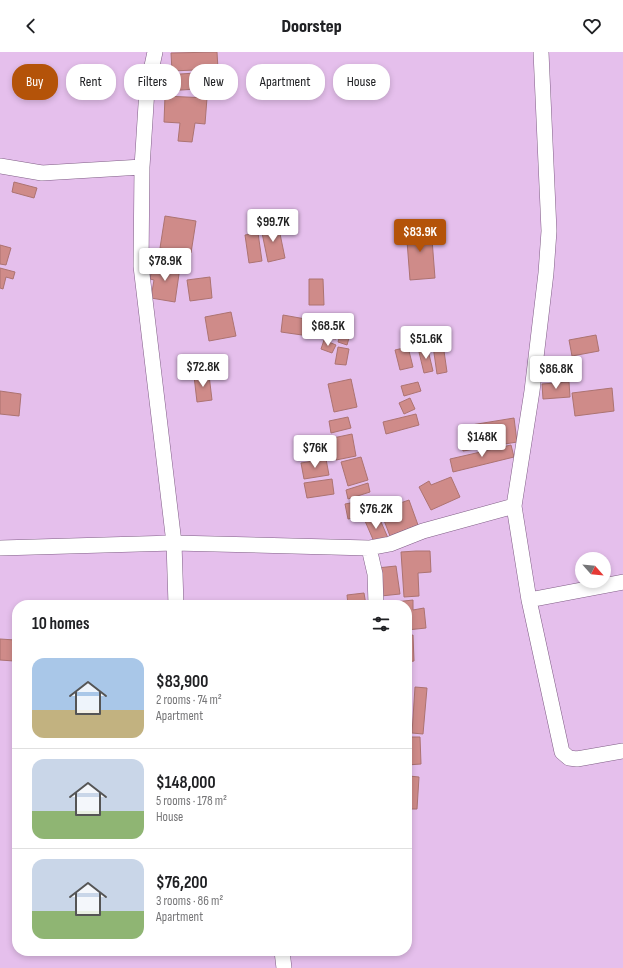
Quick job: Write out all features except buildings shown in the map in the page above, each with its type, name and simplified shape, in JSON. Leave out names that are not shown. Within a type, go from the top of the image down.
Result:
[{"type":"street","points":[[155,52],[147,89],[142,167],[141,266],[174,543],[176,600]]},
{"type":"street","points":[[540,52],[549,231],[546,273],[532,391],[514,506],[529,600],[562,752],[569,758],[577,759],[623,751]]},
{"type":"street","points":[[0,166],[42,173],[142,167]]},
{"type":"street","points":[[0,548],[174,543],[369,548],[390,544],[423,532],[514,506]]},
{"type":"street","points":[[369,548],[375,574],[376,600]]},
{"type":"street","points":[[529,600],[623,582]]},
{"type":"street","points":[[283,956],[284,968]]}]
